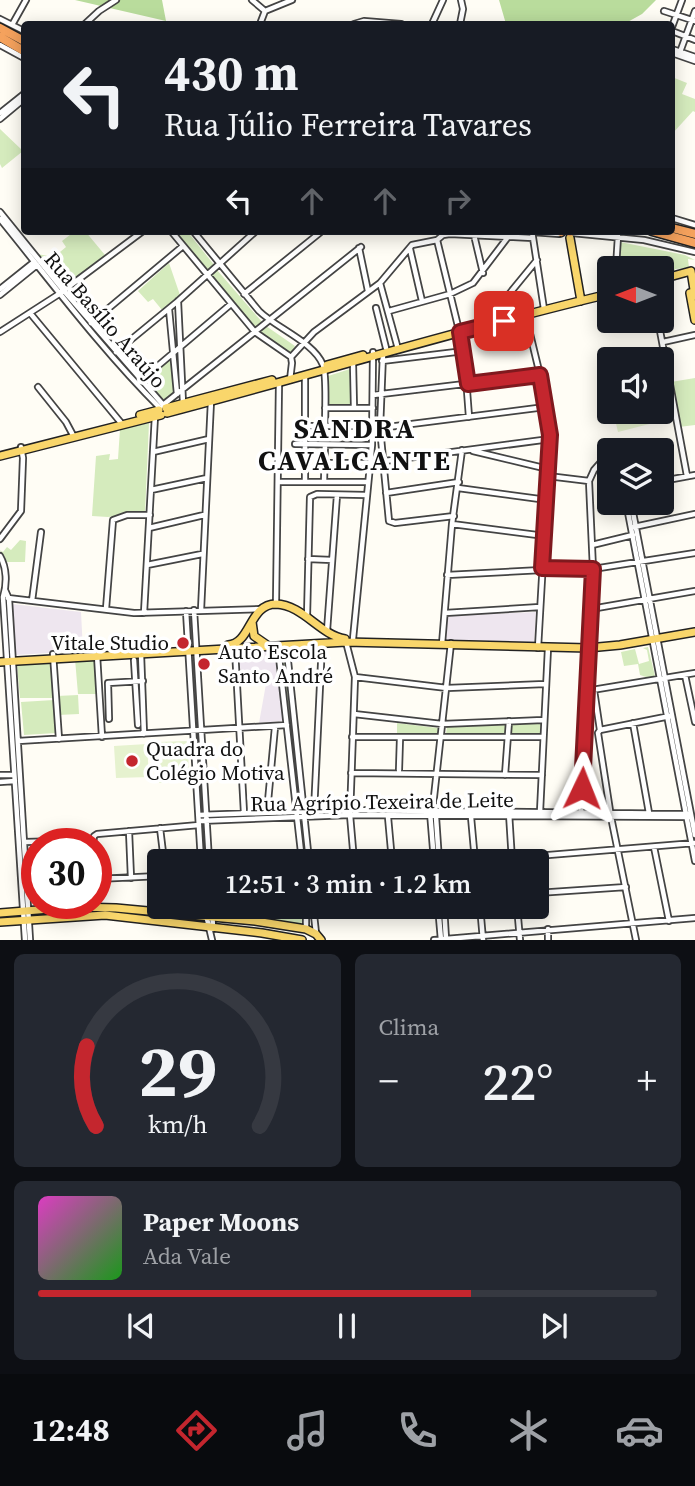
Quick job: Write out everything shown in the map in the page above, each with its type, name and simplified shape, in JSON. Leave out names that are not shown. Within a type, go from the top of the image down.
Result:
[{"type":"highway","points":[[0,28],[21,39]]},
{"type":"highway","points":[[0,37],[21,49]]},
{"type":"highway","points":[[675,229],[695,234]]},
{"type":"highway","points":[[666,235],[695,243]]},
{"type":"main road","points":[[568,235],[579,300]]},
{"type":"main road","points":[[690,271],[695,296]]},
{"type":"main road","points":[[690,271],[695,320]]},
{"type":"main road","points":[[459,330],[597,295]]},
{"type":"main road","points":[[0,454],[180,404],[211,399],[373,354],[384,354],[398,347],[487,321],[527,314]]},
{"type":"main road","points":[[162,410],[279,383],[353,363],[373,354]]},
{"type":"main road","points":[[7,659],[235,645],[261,609],[276,604],[290,608],[340,639],[350,641]]},
{"type":"main road","points":[[252,622],[254,636],[271,646]]},
{"type":"main road","points":[[321,643],[324,629]]},
{"type":"main road","points":[[54,656],[141,653],[193,646],[235,649],[350,641],[538,649],[588,648],[695,632]]},
{"type":"main road","points":[[112,910],[210,924],[262,936],[302,940]]},
{"type":"main road","points":[[0,913],[21,915]]},
{"type":"main road","points":[[0,922],[21,917]]},
{"type":"main road","points":[[210,924],[306,929],[318,937]]},
{"type":"street","points":[[12,25],[26,0]]},
{"type":"street","points":[[88,21],[116,0]]},
{"type":"street","points":[[252,0],[265,11]]},
{"type":"street","points":[[261,21],[265,11],[292,0]]},
{"type":"street","points":[[433,21],[443,0]]},
{"type":"street","points":[[461,0],[463,9],[461,21]]},
{"type":"street","points":[[675,21],[682,0]]},
{"type":"street","points":[[664,11],[693,20]]},
{"type":"street","points":[[680,52],[695,11]]},
{"type":"street","points":[[0,19],[21,30]]},
{"type":"street","points":[[675,31],[695,40]]},
{"type":"street","points":[[0,45],[21,56]]},
{"type":"street","points":[[675,51],[695,59]]},
{"type":"street","points":[[675,52],[695,59]]},
{"type":"street","points":[[0,113],[21,98]]},
{"type":"street","points":[[0,119],[21,99]]},
{"type":"street","name":"Rua Basílio Araújo","points":[[0,212],[37,262]]},
{"type":"street","name":"Rua Basílio Araújo","points":[[0,219],[162,410]]},
{"type":"street","points":[[675,219],[695,225]]},
{"type":"street","points":[[0,332],[62,292],[138,235]]},
{"type":"street","points":[[174,235],[255,332],[290,356]]},
{"type":"street","points":[[198,235],[219,265],[268,320],[303,342],[323,369],[325,427]]},
{"type":"street","points":[[114,354],[252,235]]},
{"type":"street","points":[[244,293],[317,235]]},
{"type":"street","points":[[290,378],[290,356],[303,342],[369,292],[412,245],[438,240],[446,235]]},
{"type":"street","points":[[483,274],[474,235],[525,235]]},
{"type":"street","points":[[533,235],[544,309]]},
{"type":"street","points":[[568,235],[618,236],[664,244],[695,253]]},
{"type":"street","points":[[617,256],[618,236]]},
{"type":"street","points":[[390,311],[450,294],[474,284],[509,237]]},
{"type":"street","points":[[438,240],[464,351],[469,417]]},
{"type":"street","points":[[89,324],[183,246]]},
{"type":"street","points":[[144,613],[153,452],[162,410],[268,320],[360,247],[369,292]]},
{"type":"street","points":[[410,248],[422,301]]},
{"type":"street","points":[[487,321],[537,260]]},
{"type":"street","points":[[0,289],[37,262]]},
{"type":"street","points":[[0,295],[37,262]]},
{"type":"street","points":[[380,282],[398,347]]},
{"type":"street","points":[[178,301],[183,391],[180,404]]},
{"type":"street","points":[[140,380],[231,304]]},
{"type":"street","points":[[169,308],[180,404]]},
{"type":"street","points":[[376,308],[384,354],[380,428],[391,522],[454,516]]},
{"type":"street","points":[[30,313],[121,422]]},
{"type":"street","points":[[527,314],[550,439],[538,649]]},
{"type":"street","points":[[661,333],[687,476]]},
{"type":"street","points":[[663,342],[695,335]]},
{"type":"street","points":[[384,354],[464,351]]},
{"type":"street","name":"Rua Basílio Araújo","points":[[114,354],[140,380],[162,410]]},
{"type":"street","points":[[353,849],[350,813],[355,677],[350,641],[372,445],[373,354]]},
{"type":"street","points":[[353,363],[354,408]]},
{"type":"street","points":[[373,395],[540,375]]},
{"type":"street","points":[[305,376],[305,482]]},
{"type":"street","points":[[276,604],[279,383]]},
{"type":"street","points":[[38,387],[73,435]]},
{"type":"street","points":[[200,849],[193,731],[193,646],[198,610],[211,399]]},
{"type":"street","points":[[380,428],[545,407]]},
{"type":"street","points":[[325,408],[373,408]]},
{"type":"street","points":[[305,426],[373,426]]},
{"type":"street","points":[[153,452],[209,439]]},
{"type":"street","points":[[325,463],[370,463],[550,439]]},
{"type":"street","points":[[295,444],[372,445]]},
{"type":"street","points":[[324,445],[324,482]]},
{"type":"street","points":[[0,539],[21,511],[22,449]]},
{"type":"street","points":[[434,849],[433,806],[447,688],[447,575],[462,450]]},
{"type":"street","points":[[469,450],[548,469]]},
{"type":"street","points":[[581,814],[593,569],[589,481],[597,466]]},
{"type":"street","points":[[674,479],[695,475]]},
{"type":"street","points":[[548,476],[589,481]]},
{"type":"street","points":[[151,490],[207,478]]},
{"type":"street","points":[[278,482],[368,482]]},
{"type":"street","points":[[386,493],[458,485],[547,500]]},
{"type":"street","points":[[306,617],[309,502],[313,495],[366,495]]},
{"type":"street","points":[[324,629],[337,495]]},
{"type":"street","points":[[106,609],[111,532],[115,518],[133,514],[150,515]]},
{"type":"street","points":[[633,527],[695,514]]},
{"type":"street","points":[[149,528],[204,515]]},
{"type":"street","points":[[631,515],[685,791],[695,861]]},
{"type":"street","points":[[452,524],[545,536]]},
{"type":"street","points":[[32,601],[41,532]]},
{"type":"street","points":[[592,545],[635,535]]},
{"type":"street","points":[[447,575],[593,569],[695,553]]},
{"type":"street","points":[[147,565],[202,554]]},
{"type":"street","points":[[0,556],[4,564],[5,590],[9,598],[7,659]]},
{"type":"street","points":[[308,559],[332,560]]},
{"type":"street","points":[[5,590],[1,597],[18,741],[22,828]]},
{"type":"street","points":[[591,609],[695,591]]},
{"type":"street","points":[[1,597],[144,613],[261,609]]},
{"type":"street","points":[[445,613],[540,607]]},
{"type":"street","points":[[186,611],[193,646],[209,849]]},
{"type":"street","points":[[314,813],[321,643]]},
{"type":"street","points":[[289,645],[288,662],[308,849]]},
{"type":"street","points":[[271,646],[279,657],[301,849]]},
{"type":"street","points":[[540,813],[548,648]]},
{"type":"street","points":[[235,649],[244,813]]},
{"type":"street","points":[[141,653],[144,734]]},
{"type":"street","points":[[97,655],[102,737]]},
{"type":"street","points":[[54,656],[59,739]]},
{"type":"street","points":[[134,660],[138,724]]},
{"type":"street","points":[[586,691],[695,673]]},
{"type":"street","points":[[685,675],[695,722]]},
{"type":"street","points":[[355,677],[447,688],[545,684]]},
{"type":"street","points":[[109,719],[108,683],[143,681]]},
{"type":"street","points":[[594,690],[600,730],[598,737],[636,940]]},
{"type":"street","points":[[12,691],[15,778],[22,828]]},
{"type":"street","points":[[354,714],[442,724],[543,720]]},
{"type":"street","points":[[600,730],[670,716]]},
{"type":"street","points":[[505,775],[509,721]]},
{"type":"street","points":[[633,723],[649,815]]},
{"type":"street","points":[[18,741],[287,725]]},
{"type":"street","points":[[267,813],[275,727]]},
{"type":"street","points":[[352,737],[543,737]]},
{"type":"street","points":[[399,770],[400,737]]},
{"type":"street","points":[[351,773],[542,775]]},
{"type":"street","points":[[0,775],[15,778]]},
{"type":"street","points":[[0,782],[15,778]]},
{"type":"street","points":[[685,791],[695,788]]},
{"type":"street","name":"Rua Agrípio Texeira de Leite","points":[[207,818],[244,813],[298,814]]},
{"type":"street","name":"Rua Agrípio Texeira de Leite","points":[[207,818],[305,813],[689,816]]},
{"type":"street","points":[[509,813],[511,849]]},
{"type":"street","points":[[388,814],[391,849]]},
{"type":"street","points":[[433,814],[437,849]]},
{"type":"street","points":[[471,814],[474,849]]},
{"type":"street","points":[[689,816],[695,835]]},
{"type":"street","points":[[112,833],[160,828],[207,818]]},
{"type":"street","points":[[160,828],[163,849]]},
{"type":"street","points":[[129,831],[131,878]]},
{"type":"street","points":[[549,856],[693,843]]},
{"type":"street","points":[[654,847],[669,920]]},
{"type":"street","points":[[112,879],[147,877]]},
{"type":"street","points":[[549,892],[626,887]]},
{"type":"street","points":[[434,940],[503,937],[519,932],[548,929],[695,918]]},
{"type":"street","points":[[27,919],[28,940]]},
{"type":"street","points":[[208,919],[212,940]]},
{"type":"street","points":[[210,924],[211,919]]},
{"type":"street","points":[[306,919],[306,929]]},
{"type":"street","points":[[315,919],[318,937]]},
{"type":"street","points":[[440,919],[444,940]]},
{"type":"street","points":[[444,919],[444,940]]},
{"type":"street","points":[[481,919],[483,937]]},
{"type":"street","points":[[518,919],[520,940]]},
{"type":"street","points":[[548,929],[548,940]]},
{"type":"shaded area","points":[[12,604],[81,612],[83,651],[15,655]]},
{"type":"shaded area","points":[[536,612],[534,644],[443,641],[446,616]]},
{"type":"shaded area","points":[[262,649],[274,652],[284,721],[259,723],[266,684],[254,683],[252,676],[241,678],[239,651]]},
{"type":"green space","points":[[75,0],[162,0],[166,21]]},
{"type":"green space","points":[[499,0],[656,0],[642,14],[629,21],[505,21]]},
{"type":"green space","points":[[675,78],[687,83],[682,94],[695,99],[695,112],[675,131]]},
{"type":"green space","points":[[0,129],[21,149],[21,153],[2,168]]},
{"type":"green space","points":[[70,235],[88,235],[105,255],[64,289],[37,254],[54,257],[66,247],[62,241]]},
{"type":"green space","points":[[176,235],[190,235],[215,266],[206,273]]},
{"type":"green space","points":[[620,242],[685,255],[695,260],[688,259],[689,268],[675,269],[674,274],[674,256],[619,256]]},
{"type":"green space","points":[[169,263],[180,295],[162,310],[153,299],[148,302],[138,291]]},
{"type":"green space","points":[[217,270],[263,323],[254,330],[210,277]]},
{"type":"green space","points":[[266,326],[295,346],[291,355],[257,333]]},
{"type":"green space","points":[[173,355],[176,394],[164,400],[142,380]]},
{"type":"green space","points":[[350,369],[350,407],[326,407],[325,377]]},
{"type":"green space","points":[[695,378],[695,425],[679,427],[674,382]]},
{"type":"green space","points":[[149,423],[145,513],[92,516],[96,456],[110,454],[109,460],[118,459],[120,429]]},
{"type":"green space","points":[[616,424],[649,424],[618,432]]},
{"type":"green space","points":[[20,540],[26,541],[25,562],[7,562],[0,550],[3,552],[7,547],[11,550]]},
{"type":"green space","points":[[648,647],[655,676],[649,678],[640,675],[638,664],[624,666],[621,652],[635,649],[639,664],[649,661],[647,650],[643,648]]},
{"type":"green space","points":[[280,653],[287,653],[304,809],[299,810]]},
{"type":"green space","points":[[95,658],[97,694],[78,694],[75,659]]},
{"type":"green space","points":[[52,663],[55,698],[20,698],[17,665]]},
{"type":"green space","points":[[78,695],[79,714],[58,715],[57,696]]},
{"type":"green space","points":[[54,700],[56,733],[24,735],[21,702]]},
{"type":"green space","points":[[397,723],[438,728],[437,735],[397,734]]},
{"type":"green space","points":[[542,723],[541,736],[511,734],[512,724]]},
{"type":"green space","points":[[506,725],[505,735],[446,734],[447,727]]},
{"type":"green space","points":[[188,741],[189,782],[159,783],[158,742]]},
{"type":"green space","name":"Quadra do Colégio Motiva","points":[[147,744],[149,777],[116,778],[114,746]]},
{"type":"green space","points":[[230,919],[302,919],[298,928]]},
{"type":"place","name":"Vitale Studio","points":[[183,643]]},
{"type":"place","name":"Auto Escola Santo André","points":[[204,664]]},
{"type":"place","name":"Quadra do Colégio Motiva","points":[[132,761]]},
{"type":"district","name":"SANDRA CAVALCANTE","points":[[355,444]]},
{"type":"route","points":[[504,321],[460,332],[468,384],[540,375],[550,435],[542,568],[593,569],[582,788]]}]
